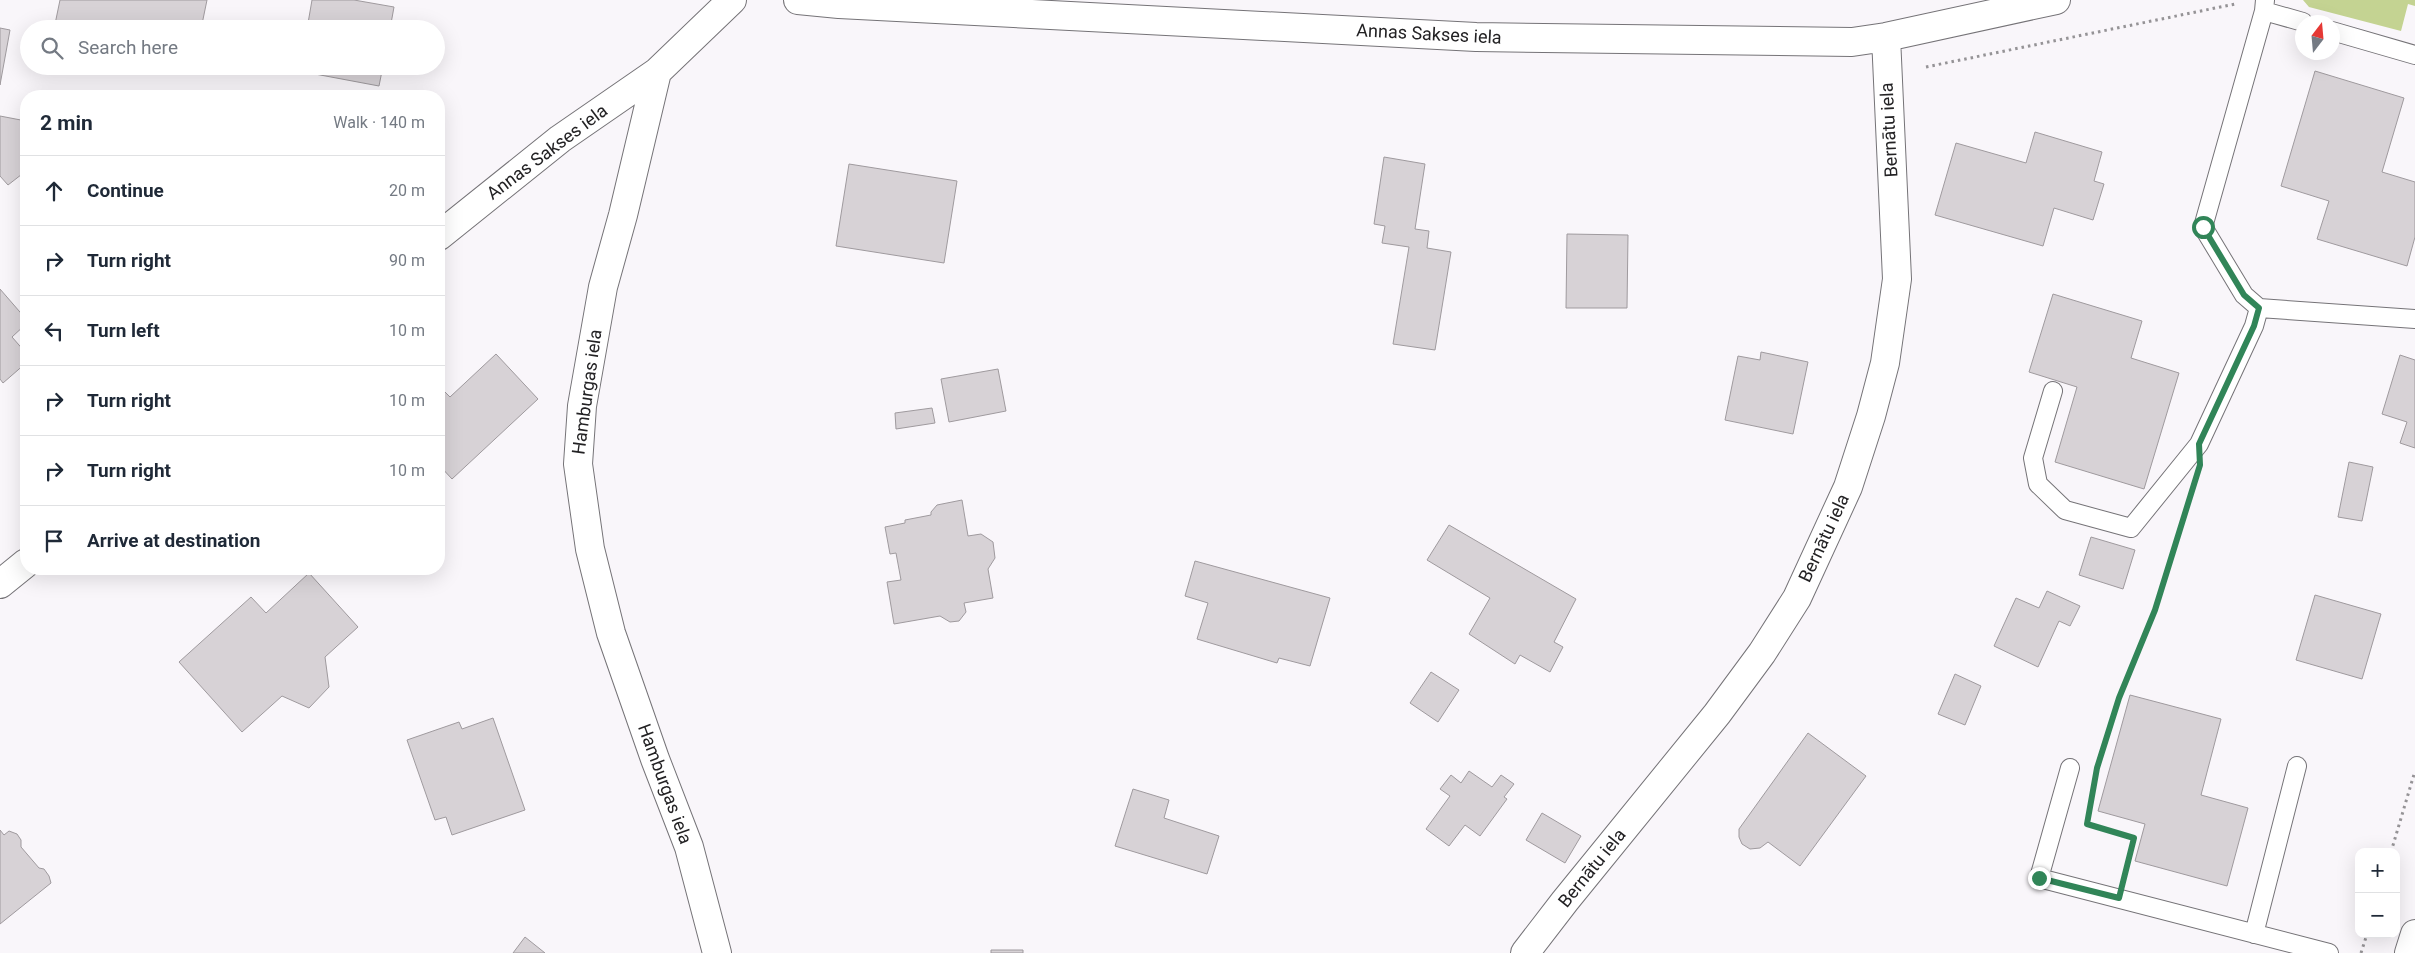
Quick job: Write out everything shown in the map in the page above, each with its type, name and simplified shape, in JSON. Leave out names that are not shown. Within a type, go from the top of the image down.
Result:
[{"type":"street","points":[[657,72],[732,0]]},
{"type":"street","name":"Annas Sakses iela","points":[[798,0],[839,4],[1476,37],[1852,42],[1886,37],[2056,0]]},
{"type":"street","name":"Bernātu iela","points":[[1526,953],[1565,900],[1717,714],[1762,653],[1797,598],[1848,486],[1885,363],[1897,279],[1886,37]]},
{"type":"street","name":"Annas Sakses iela","points":[[445,231],[560,140],[657,72]]},
{"type":"street","name":"Hamburgas iela","points":[[657,72],[623,215],[603,288],[582,406],[578,464],[590,549],[611,632],[655,759],[689,847],[716,953]]},
{"type":"street","points":[[0,584],[20,568]]},
{"type":"street","points":[[2409,953],[2415,934]]},
{"type":"lane","points":[[2295,19],[2264,6],[2203,227],[2244,295],[2259,308],[2415,319]]},
{"type":"lane","points":[[2340,33],[2415,55]]},
{"type":"lane","points":[[2054,391],[2033,458],[2038,484],[2065,510],[2131,528],[2199,444],[2254,326],[2259,308]]},
{"type":"lane","points":[[2254,934],[2297,766]]},
{"type":"lane","points":[[2070,768],[2039,878],[2330,953]]},
{"type":"path","points":[[2097,768],[2119,698],[2155,610],[2189,501]]},
{"type":"path","points":[[2392,848],[2415,771]]},
{"type":"path","points":[[2089,815],[2087,824],[2134,838],[2119,898]]},
{"type":"path","points":[[2361,953],[2366,938]]},
{"type":"green space","points":[[2303,0],[2415,0],[2415,6],[2408,4],[2401,31],[2309,7]]},
{"type":"building","points":[[60,0],[207,0],[203,20],[56,20]]},
{"type":"building","points":[[312,0],[354,0],[394,7],[392,20],[309,20]]},
{"type":"building","points":[[0,28],[10,30],[0,85]]},
{"type":"building","points":[[2315,71],[2404,98],[2382,172],[2415,182],[2415,237],[2407,266],[2317,239],[2329,201],[2281,186]]},
{"type":"building","points":[[320,75],[381,75],[379,86]]},
{"type":"building","points":[[0,116],[20,120],[20,176],[8,185],[0,176]]},
{"type":"building","points":[[2035,132],[2102,152],[2094,181],[2104,184],[2093,220],[2054,208],[2043,246],[1935,215],[1956,143],[2026,163]]},
{"type":"building","points":[[1384,157],[1425,164],[1415,229],[1429,231],[1427,248],[1451,252],[1435,350],[1393,344],[1409,247],[1382,243],[1385,226],[1374,224]]},
{"type":"building","points":[[849,164],[957,181],[944,263],[836,246]]},
{"type":"building","points":[[1567,234],[1628,235],[1627,308],[1566,308]]},
{"type":"building","points":[[0,289],[20,312],[20,330],[12,337],[20,346],[20,368],[3,383],[0,379]]},
{"type":"building","points":[[2053,294],[2142,321],[2131,358],[2179,373],[2144,489],[2055,462],[2077,387],[2029,372]]},
{"type":"building","points":[[1761,352],[1808,362],[1793,434],[1725,420],[1738,356],[1760,360]]},
{"type":"building","points":[[496,354],[538,399],[452,479],[445,471],[445,392],[450,397]]},
{"type":"building","points":[[2400,355],[2415,360],[2415,448],[2400,443],[2407,422],[2382,414]]},
{"type":"building","points":[[998,369],[1006,411],[949,422],[941,379]]},
{"type":"building","points":[[932,408],[935,423],[896,429],[895,413]]},
{"type":"building","points":[[2349,462],[2373,467],[2362,521],[2338,517]]},
{"type":"building","points":[[962,500],[968,536],[981,534],[993,542],[995,558],[988,569],[993,598],[964,603],[966,612],[959,621],[950,622],[940,616],[894,624],[887,582],[901,580],[896,553],[890,554],[885,527],[905,523],[905,520],[931,515],[931,512],[937,505]]},
{"type":"building","points":[[1449,525],[1576,599],[1554,642],[1563,647],[1550,672],[1520,655],[1515,664],[1469,634],[1490,598],[1427,560]]},
{"type":"building","points":[[2091,537],[2135,550],[2123,589],[2079,575]]},
{"type":"building","points":[[1195,561],[1330,598],[1310,666],[1279,658],[1277,663],[1197,639],[1208,603],[1185,596]]},
{"type":"building","points":[[307,575],[311,575],[358,627],[325,657],[329,687],[309,708],[282,696],[242,732],[179,662],[251,597],[266,613]]},
{"type":"building","points":[[2047,591],[2080,606],[2070,626],[2059,621],[2038,667],[1994,646],[2016,598],[2039,608]]},
{"type":"building","points":[[2315,595],[2381,614],[2362,679],[2296,660]]},
{"type":"building","points":[[1431,672],[1459,690],[1438,722],[1410,703]]},
{"type":"building","points":[[1955,674],[1981,686],[1965,725],[1938,714]]},
{"type":"building","points":[[2130,695],[2221,719],[2201,795],[2248,808],[2227,886],[2135,861],[2145,824],[2098,811]]},
{"type":"building","points":[[493,718],[525,810],[452,835],[446,817],[435,820],[407,740],[459,722],[462,729]]},
{"type":"building","points":[[1808,733],[1866,776],[1800,866],[1768,842],[1760,848],[1750,849],[1742,844],[1739,837],[1739,829]]},
{"type":"building","points":[[1469,771],[1492,787],[1501,775],[1514,784],[1504,797],[1507,799],[1480,836],[1465,825],[1449,846],[1426,829],[1450,796],[1440,789],[1451,775],[1461,783]]},
{"type":"building","points":[[1133,789],[1169,800],[1164,818],[1219,836],[1207,874],[1115,846]]},
{"type":"building","points":[[1542,813],[1581,836],[1565,863],[1526,840]]},
{"type":"building","points":[[0,830],[4,835],[9,831],[17,834],[21,840],[21,847],[39,868],[44,869],[51,883],[0,924]]},
{"type":"building","points":[[525,937],[545,953],[513,953]]},
{"type":"building","points":[[991,950],[1023,950],[1023,953],[991,953]]},
{"type":"route","points":[[2039,878],[2119,898],[2134,838],[2087,824],[2097,768],[2119,698],[2155,610],[2200,465],[2199,444],[2254,326],[2259,308],[2244,295],[2203,227]]}]
